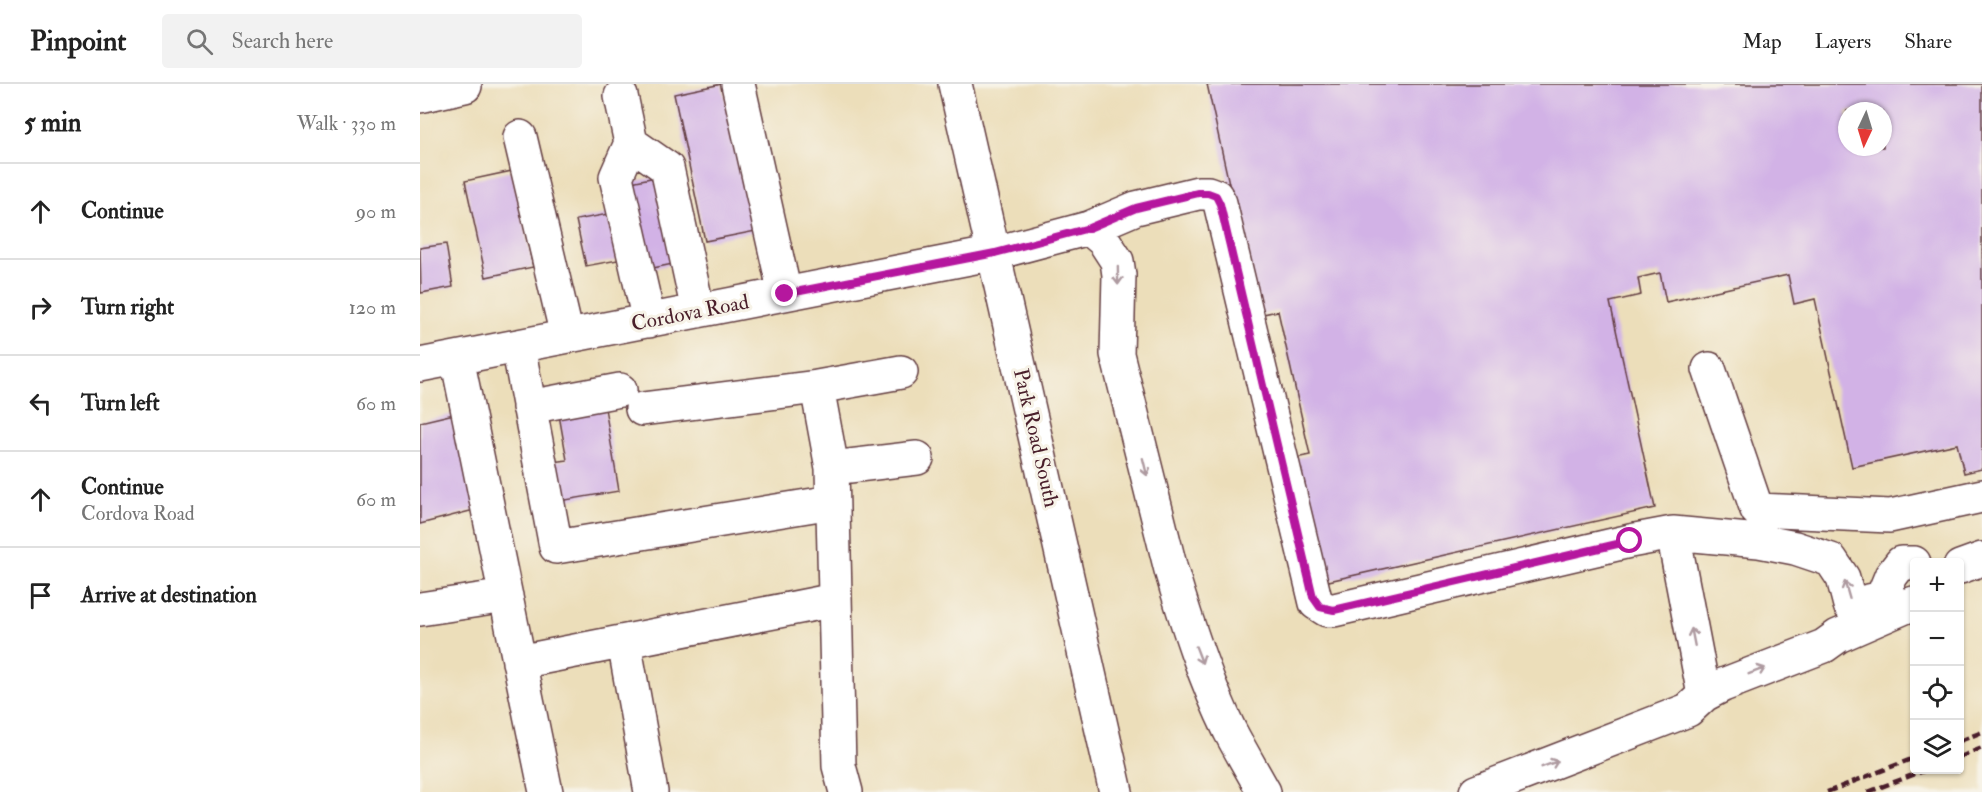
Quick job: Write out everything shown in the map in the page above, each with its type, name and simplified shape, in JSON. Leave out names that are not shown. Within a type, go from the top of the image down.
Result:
[{"type":"main road","points":[[738,84],[785,294]]},
{"type":"main road","name":"Park Road South","points":[[955,84],[1116,792]]},
{"type":"main road","points":[[420,96],[465,86]]},
{"type":"main road","points":[[621,96],[631,143],[615,177],[649,321]]},
{"type":"main road","points":[[520,137],[567,336]]},
{"type":"main road","points":[[631,143],[667,168],[698,311]]},
{"type":"main road","name":"Cordova Road","points":[[420,365],[995,253],[1089,228],[1136,208],[1198,193],[1208,193],[1216,196],[1220,204],[1313,597],[1320,607],[1334,610],[1673,533]]},
{"type":"main road","points":[[1089,228],[1104,241],[1117,261],[1119,275],[1117,354],[1181,603],[1224,718],[1264,792]]},
{"type":"main road","points":[[518,346],[556,548],[832,502]]},
{"type":"main road","points":[[456,358],[546,792]]},
{"type":"main road","points":[[1709,369],[1757,510],[1890,516],[1982,496]]},
{"type":"main road","points":[[529,407],[817,387],[901,372]]},
{"type":"main road","points":[[817,387],[832,468],[839,766],[846,792]]},
{"type":"main road","points":[[832,468],[917,458]]},
{"type":"main road","points":[[1704,695],[1673,533],[1759,541],[1795,548],[1831,560],[1843,578],[1850,604],[1882,598],[1891,576],[1901,563],[1910,563]]},
{"type":"main road","points":[[1964,565],[1982,559]]},
{"type":"main road","points":[[420,609],[506,596]]},
{"type":"main road","points":[[519,662],[835,600]]},
{"type":"main road","points":[[1476,792],[1688,710],[1704,695],[1723,685],[1824,645],[1838,636],[1910,605]]},
{"type":"main road","points":[[624,642],[651,792]]},
{"type":"building","points":[[722,84],[756,231],[705,241],[674,94]]},
{"type":"building","points":[[1207,84],[1982,84],[1982,469],[1964,473],[1957,444],[1852,467],[1815,299],[1794,304],[1788,275],[1666,302],[1660,273],[1638,278],[1641,295],[1610,302],[1655,508],[1324,582],[1296,458],[1310,455],[1278,311],[1258,315]]},
{"type":"building","points":[[512,171],[533,267],[486,277],[465,181]]},
{"type":"building","points":[[661,176],[678,263],[643,270],[626,183]]},
{"type":"building","points":[[608,214],[618,260],[586,266],[576,220]]},
{"type":"building","points":[[446,244],[453,287],[421,293],[420,248]]},
{"type":"building","points":[[605,408],[619,491],[560,501],[553,462],[567,460],[559,415]]},
{"type":"building","points":[[454,414],[478,509],[420,524],[420,422]]},
{"type":"railway","points":[[1964,739],[1982,732]]},
{"type":"railway","points":[[1964,755],[1982,748]]},
{"type":"railway","points":[[1827,792],[1910,760]]},
{"type":"railway","points":[[1868,792],[1915,774]]},
{"type":"route","points":[[785,294],[995,253],[1089,228],[1136,208],[1198,193],[1208,193],[1216,196],[1220,204],[1313,597],[1320,607],[1334,610],[1630,541]]}]
